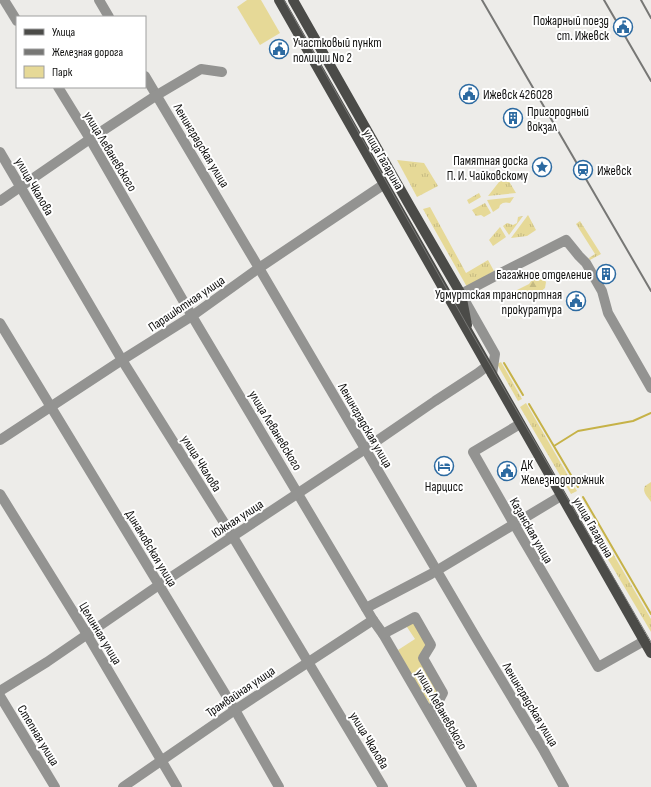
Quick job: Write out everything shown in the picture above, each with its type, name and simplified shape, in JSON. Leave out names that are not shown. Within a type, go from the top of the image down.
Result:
[{"type":"main road","name":"улица Гагарина","points":[[279,0],[651,653]]},
{"type":"main road","name":"улица Гагарина","points":[[293,0],[461,294],[467,330]]},
{"type":"street","points":[[4,0],[16,19]]},
{"type":"street","points":[[99,0],[108,16]]},
{"type":"street","points":[[0,201],[156,95],[201,69],[222,72]]},
{"type":"street","name":"Ленинградская улица","points":[[146,78],[564,787]]},
{"type":"street","name":"улица Леваневского","points":[[59,88],[373,620],[432,708],[472,787]]},
{"type":"street","name":"улица Чкалова","points":[[0,152],[122,360],[233,537],[383,787]]},
{"type":"street","name":"Парашютная улица","points":[[0,440],[50,406],[192,316],[259,268],[384,185]]},
{"type":"street","points":[[490,370],[495,354],[461,294],[566,240],[586,263],[602,291],[608,313],[651,388]]},
{"type":"street","name":"Динамовская улица","points":[[0,322],[280,787]]},
{"type":"street","name":"Южная улица","points":[[0,691],[47,662],[159,585],[435,401],[478,373],[490,370]]},
{"type":"street","name":"Казанская улица","points":[[520,424],[473,452],[514,524],[598,667],[644,641]]},
{"type":"street","name":"Целинная улица","points":[[0,494],[87,635],[177,787]]},
{"type":"street","points":[[366,608],[437,570],[561,496]]},
{"type":"street","points":[[383,634],[415,617],[431,645],[423,658],[442,693],[432,708],[456,740]]},
{"type":"street","name":"Трамвайная улица","points":[[129,785],[235,710],[373,620]]},
{"type":"street","name":"Степная улица","points":[[0,696],[55,787]]},
{"type":"green space","points":[[247,0],[261,0],[280,33],[260,45],[237,7]]},
{"type":"green space","points":[[397,160],[424,163],[438,186],[417,197]]},
{"type":"green space","points":[[507,178],[516,193],[488,196],[499,182]]},
{"type":"green space","points":[[479,193],[481,197],[469,204],[467,200]]},
{"type":"green space","points":[[514,197],[510,203],[502,203],[499,208],[493,212],[487,200]]},
{"type":"green space","points":[[485,203],[491,213],[484,217],[481,215],[476,216],[472,210]]},
{"type":"green space","points":[[430,207],[466,273],[488,260],[494,271],[467,287],[423,209]]},
{"type":"green space","points":[[528,215],[536,230],[527,236],[511,238]]},
{"type":"green space","points":[[523,216],[509,235],[503,226],[507,223],[513,225],[517,223],[518,217]]},
{"type":"green space","points":[[580,221],[601,254],[590,260],[589,258],[595,254],[576,224]]},
{"type":"green space","points":[[500,227],[506,237],[493,246],[489,240]]},
{"type":"green space","points":[[535,276],[542,277],[546,282],[545,288],[534,297],[525,301],[516,299],[513,292],[529,284]]},
{"type":"green space","points":[[501,362],[522,399],[518,401],[497,364]]},
{"type":"green space","points":[[526,403],[577,491],[571,494],[520,407]]},
{"type":"green space","points":[[651,482],[651,502],[645,494],[644,488]]},
{"type":"green space","points":[[579,496],[610,548],[605,552],[574,499]]},
{"type":"green space","points":[[612,552],[651,619],[651,632],[606,556]]},
{"type":"green space","points":[[413,620],[429,646],[422,664],[440,692],[436,700],[430,704],[420,690],[398,650],[415,639],[405,624]]},
{"type":"waterway","points":[[504,363],[523,395]]},
{"type":"waterway","points":[[529,404],[578,487]]},
{"type":"waterway","points":[[554,446],[578,431],[633,421],[651,413]]},
{"type":"waterway","points":[[583,497],[651,614]]},
{"type":"tram line","points":[[284,0],[467,325],[651,642]]},
{"type":"railway","points":[[482,0],[651,291]]},
{"type":"railway","points":[[604,0],[651,81]]},
{"type":"railway","points":[[641,0],[651,18]]},
{"type":"place","name":"Пожарный поезд ст. Ижевск","points":[[623,27]]},
{"type":"place","name":"Участковый пункт полиции No 2","points":[[279,49]]},
{"type":"place","name":"Ижевск 426028","points":[[469,94]]},
{"type":"place","name":"Пригородный вокзал","points":[[513,118]]},
{"type":"place","name":"Памятная доска П. И. Чайковскому","points":[[542,167]]},
{"type":"place","name":"Ижевск","points":[[583,170]]},
{"type":"place","name":"Багажное отделение","points":[[606,274]]},
{"type":"place","name":"Удмуртская транспортная прокуратура","points":[[576,301]]},
{"type":"place","name":"Нарцисс","points":[[444,466]]},
{"type":"place","name":"ДК Железнодорожник","points":[[507,471]]}]
